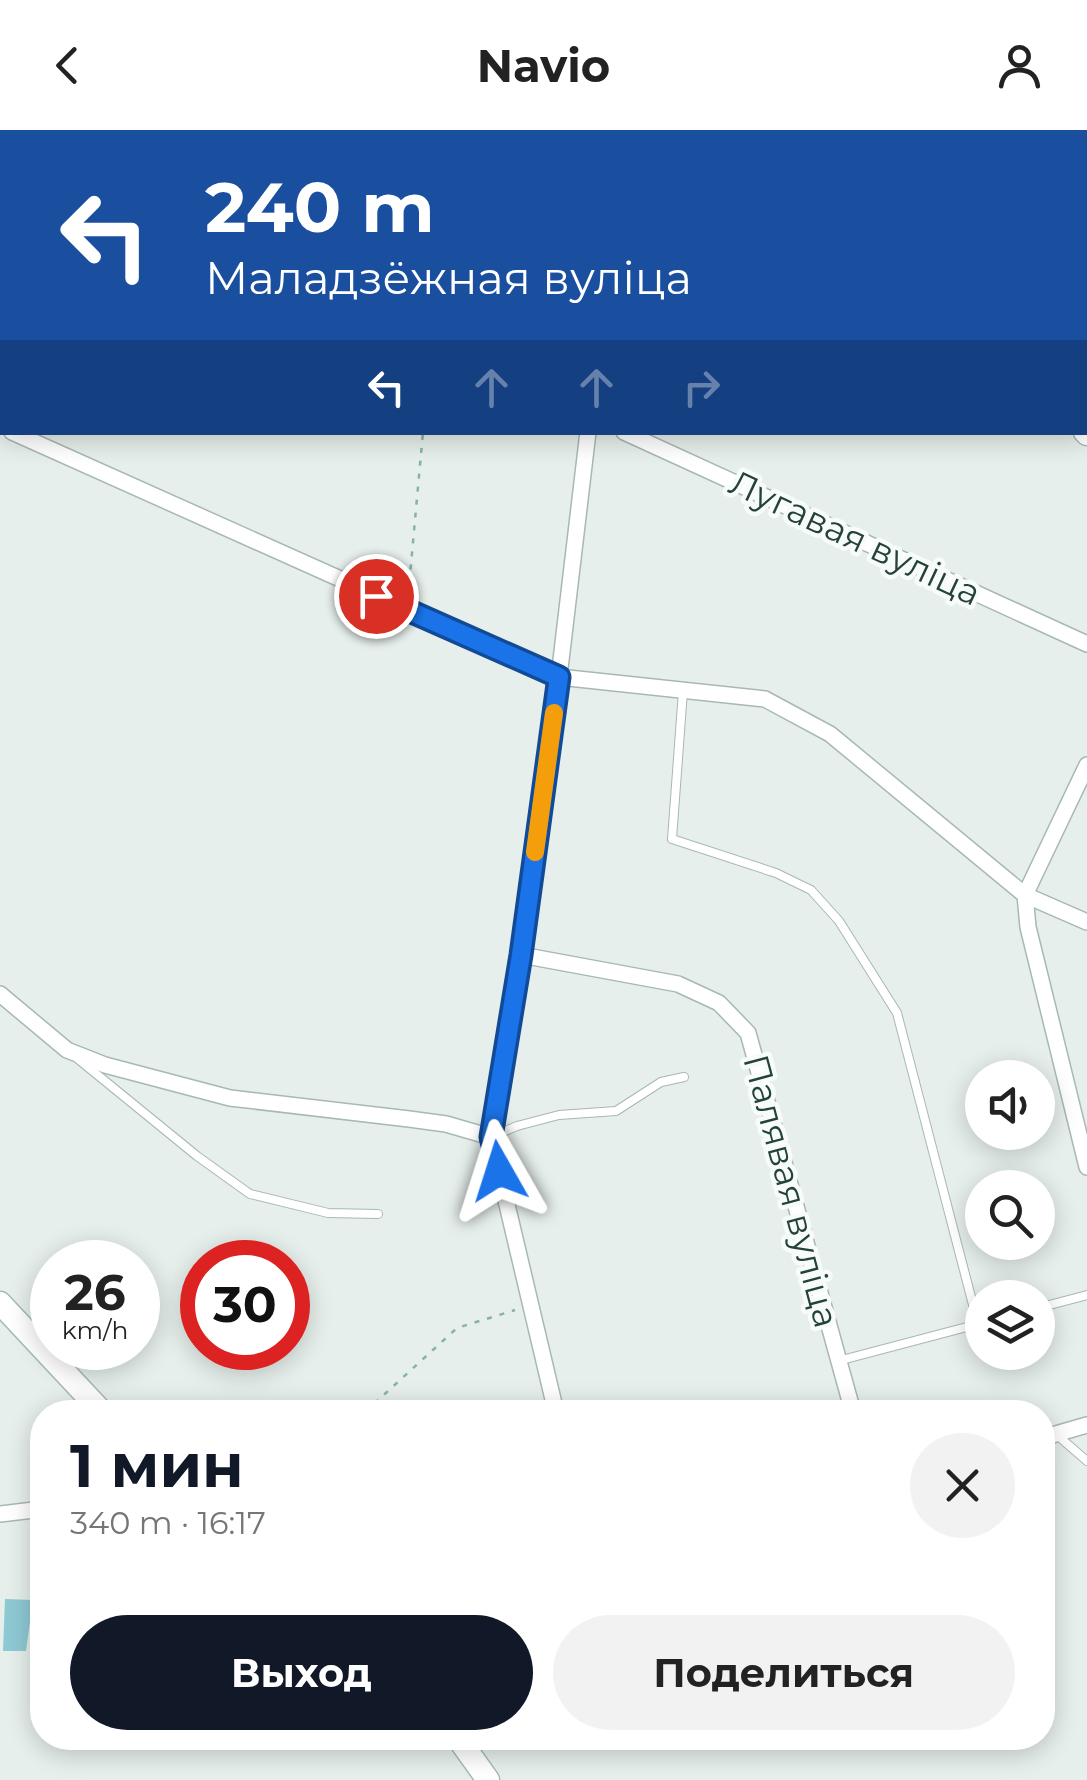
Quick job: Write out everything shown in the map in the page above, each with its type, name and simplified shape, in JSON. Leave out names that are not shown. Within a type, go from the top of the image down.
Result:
[{"type":"street","points":[[19,435],[559,677],[766,699],[830,734],[1025,895],[1087,922]]},
{"type":"street","points":[[553,1400],[491,1137],[521,955],[588,435]]},
{"type":"street","name":"Лугавая вуліца","points":[[631,435],[1087,644]]},
{"type":"street","points":[[1087,765],[1025,895],[1028,928],[1087,1167]]},
{"type":"street","name":"Палявая вуліца","points":[[521,955],[678,984],[718,1004],[748,1034],[849,1400]]},
{"type":"street","points":[[0,994],[67,1050],[105,1065],[230,1098],[446,1124],[491,1137]]},
{"type":"street","points":[[0,1303],[90,1400]]},
{"type":"street","points":[[1055,1435],[1087,1425]]},
{"type":"street","points":[[0,1514],[30,1510]]},
{"type":"street","points":[[467,1750],[488,1780]]},
{"type":"lane","points":[[683,691],[672,839],[776,873],[810,890],[838,921],[897,1013],[968,1280]]},
{"type":"lane","points":[[67,1050],[122,1098],[250,1194],[328,1214],[378,1214]]},
{"type":"lane","points":[[491,1137],[560,1115],[616,1111],[662,1082],[684,1077]]},
{"type":"lane","points":[[1055,1304],[1087,1296]]},
{"type":"lane","points":[[838,1361],[965,1328]]},
{"type":"lane","points":[[1055,1440],[1087,1462]]},
{"type":"path","points":[[399,594],[409,586],[423,435]]},
{"type":"path","points":[[378,1400],[457,1328],[531,1305]]},
{"type":"water","points":[[5,1599],[30,1600],[26,1651],[3,1651]]},
{"type":"slow traffic","points":[[535,852],[554,713]]},
{"type":"route","points":[[376,596],[559,677],[521,955],[491,1137],[499,1171]]}]
